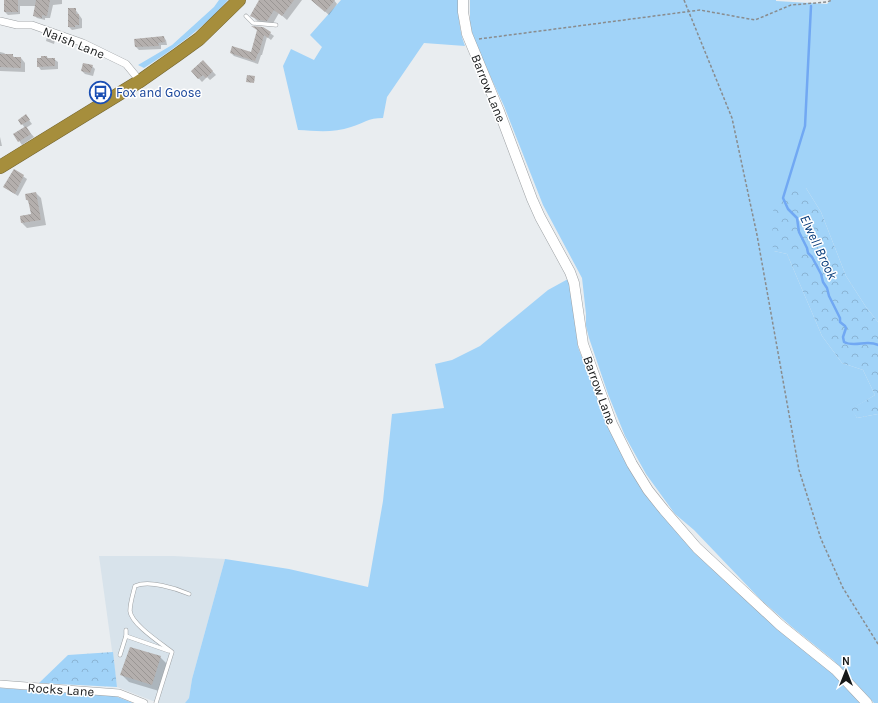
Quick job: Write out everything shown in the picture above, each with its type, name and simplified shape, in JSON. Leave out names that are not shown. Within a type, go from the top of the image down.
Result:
[{"type":"highway","points":[[0,167],[140,81],[199,39],[239,0]]},
{"type":"main road","name":"Barrow Lane","points":[[463,0],[464,24],[469,39],[499,111],[532,199],[572,277],[577,295],[583,344],[612,424],[632,464],[648,490],[697,548],[780,625],[836,670],[867,703]]},
{"type":"street","name":"Naish Lane","points":[[0,21],[17,25],[32,25],[83,44],[126,64],[140,81]]},
{"type":"street","name":"Rocks Lane","points":[[0,684],[119,693],[144,703]]},
{"type":"lane","points":[[246,16],[252,23],[276,25]]},
{"type":"lane","points":[[172,652],[132,618],[130,611],[135,586],[139,584],[152,584],[177,589],[189,594]]},
{"type":"lane","points":[[120,655],[126,636],[126,630]]},
{"type":"lane","points":[[126,636],[172,652]]},
{"type":"lane","points":[[156,703],[172,652]]},
{"type":"path","points":[[684,0],[732,118],[757,235],[799,470],[821,539],[843,588],[878,644]]},
{"type":"path","points":[[469,39],[700,10],[755,20],[791,5],[827,2],[832,0]]},
{"type":"shaded area","points":[[99,556],[174,556],[225,559],[192,679],[189,698],[185,703],[158,703],[117,687]]},
{"type":"green space","points":[[219,0],[228,0],[209,20],[189,37],[144,68],[138,65],[172,45],[214,7]]},
{"type":"green space","points":[[341,0],[458,0],[460,29],[465,46],[424,43],[387,97],[383,118],[370,120],[338,130],[298,130],[283,66],[291,49],[314,60],[322,47],[310,35]]},
{"type":"green space","points":[[470,0],[776,0],[827,4],[831,0],[878,0],[878,322],[866,307],[846,276],[821,212],[806,188],[774,251],[787,254],[822,336],[842,363],[863,370],[875,395],[852,409],[857,418],[878,414],[878,703],[874,703],[833,660],[761,600],[694,530],[675,514],[646,474],[625,436],[608,394],[589,338],[586,326],[582,278],[543,205],[504,106],[479,52],[470,27]]},
{"type":"green space","points":[[806,188],[821,212],[846,276],[866,307],[878,322],[878,414],[857,418],[851,409],[875,395],[863,370],[842,363],[822,336],[787,254],[774,251],[772,245],[773,211],[781,198],[793,189]]},
{"type":"green space","points":[[568,279],[572,294],[578,347],[608,425],[681,536],[776,628],[831,671],[860,703],[185,703],[189,698],[192,679],[225,559],[289,569],[368,587],[383,501],[392,414],[444,408],[435,364],[452,360],[480,346],[548,290]]},
{"type":"green space","points":[[113,652],[117,687],[39,683],[68,655]]},
{"type":"green space","points":[[0,688],[115,696],[133,703],[0,703]]},
{"type":"building","points":[[4,0],[18,0],[18,12],[4,12]]},
{"type":"building","points":[[36,0],[50,0],[47,16],[42,15],[42,18],[33,16]]},
{"type":"building","points":[[259,0],[294,0],[282,16],[274,10],[267,21],[259,20],[250,16]]},
{"type":"building","points":[[311,0],[335,0],[325,12]]},
{"type":"building","points":[[68,8],[76,8],[76,14],[79,14],[79,25],[75,25],[75,27],[68,27]]},
{"type":"building","points":[[251,26],[263,27],[271,32],[268,38],[264,35],[255,61],[230,53],[232,46],[251,52],[257,30]]},
{"type":"building","points":[[164,36],[165,42],[158,43],[159,46],[135,47],[134,39]]},
{"type":"building","points":[[0,54],[13,54],[13,57],[21,57],[21,68],[0,67]]},
{"type":"building","points":[[41,56],[55,58],[55,66],[37,67],[37,58],[41,58]]},
{"type":"building","points":[[203,60],[213,71],[206,78],[203,75],[198,79],[191,71]]},
{"type":"building","points":[[83,63],[93,65],[90,73],[81,71]]},
{"type":"building","points":[[247,75],[255,76],[254,83],[246,82]]},
{"type":"building","points":[[26,114],[30,120],[21,125],[18,120]]},
{"type":"building","points":[[26,126],[31,134],[18,142],[13,134]]},
{"type":"building","points":[[14,169],[24,175],[15,194],[3,187]]},
{"type":"building","points":[[36,192],[41,220],[21,223],[20,216],[31,214],[25,194]]},
{"type":"building","points":[[130,647],[161,656],[152,685],[120,675]]},
{"type":"waterway","name":"Elwell Brook","points":[[811,6],[805,126],[783,198],[788,209],[797,218],[799,232],[808,253],[812,257],[821,274],[829,296],[840,318],[840,322],[846,328],[843,337],[844,342],[848,344],[874,343],[878,345]]},
{"type":"place","name":"Fox and Goose","points":[[100,92]]}]
